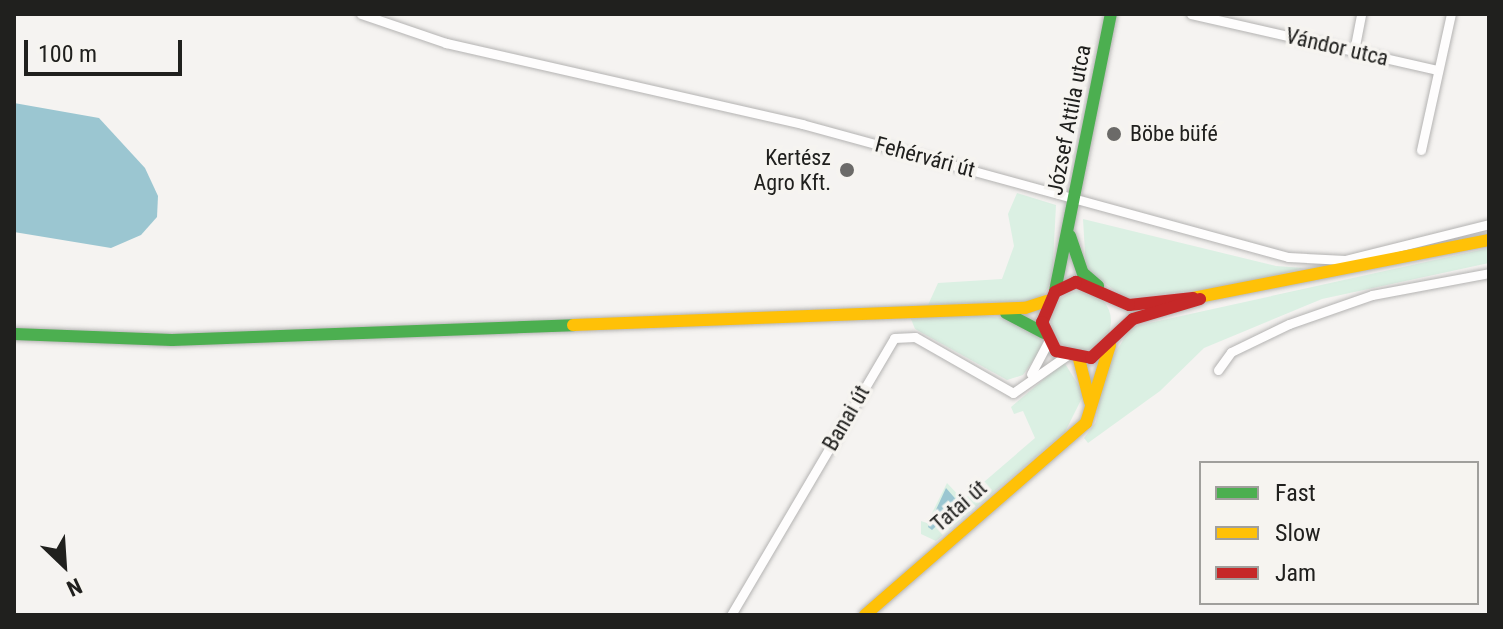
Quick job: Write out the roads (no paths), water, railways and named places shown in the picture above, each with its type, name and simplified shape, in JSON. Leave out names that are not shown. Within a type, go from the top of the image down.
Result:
[{"type":"main road","name":"József Attila utca","points":[[1051,296],[1069,234],[1072,198],[1111,14]]},
{"type":"main road","name":"József Attila utca","points":[[1069,234],[1083,273],[1103,290]]},
{"type":"main road","points":[[1072,358],[1113,340],[1140,316],[1200,299],[1489,240]]},
{"type":"main road","points":[[14,334],[172,340],[994,309],[1051,296],[1076,282],[1103,290],[1129,305],[1200,299]]},
{"type":"main road","points":[[1103,290],[1118,312],[1113,340]]},
{"type":"main road","points":[[1046,338],[1051,296]]},
{"type":"main road","points":[[994,309],[1046,338],[1072,358],[1090,393],[1080,428]]},
{"type":"main road","name":"Tatai út","points":[[865,615],[1080,428],[1093,412],[1113,340]]},
{"type":"street","name":"Fehérvári út","points":[[361,14],[500,57],[802,124],[1288,257],[1345,260],[1489,224]]},
{"type":"street","name":"Vándor utca","points":[[1191,14],[1437,70]]},
{"type":"street","points":[[1354,51],[1361,14]]},
{"type":"street","points":[[1421,150],[1451,14]]},
{"type":"street","points":[[1218,370],[1231,352],[1289,324],[1372,295],[1489,273]]},
{"type":"street","name":"Banai út","points":[[731,615],[894,338],[915,337],[1013,393]]},
{"type":"street","points":[[1013,393],[1046,338]]},
{"type":"street","points":[[1013,393],[1072,358]]},
{"type":"water","points":[[14,103],[99,118],[145,168],[158,196],[157,217],[141,235],[111,248],[14,232]]},
{"type":"water","points":[[946,488],[960,504],[932,530],[928,527]]},
{"type":"place","name":"Böbe büfé","points":[[1114,134]]},
{"type":"place","name":"Kertész Agro Kft.","points":[[847,170]]}]
